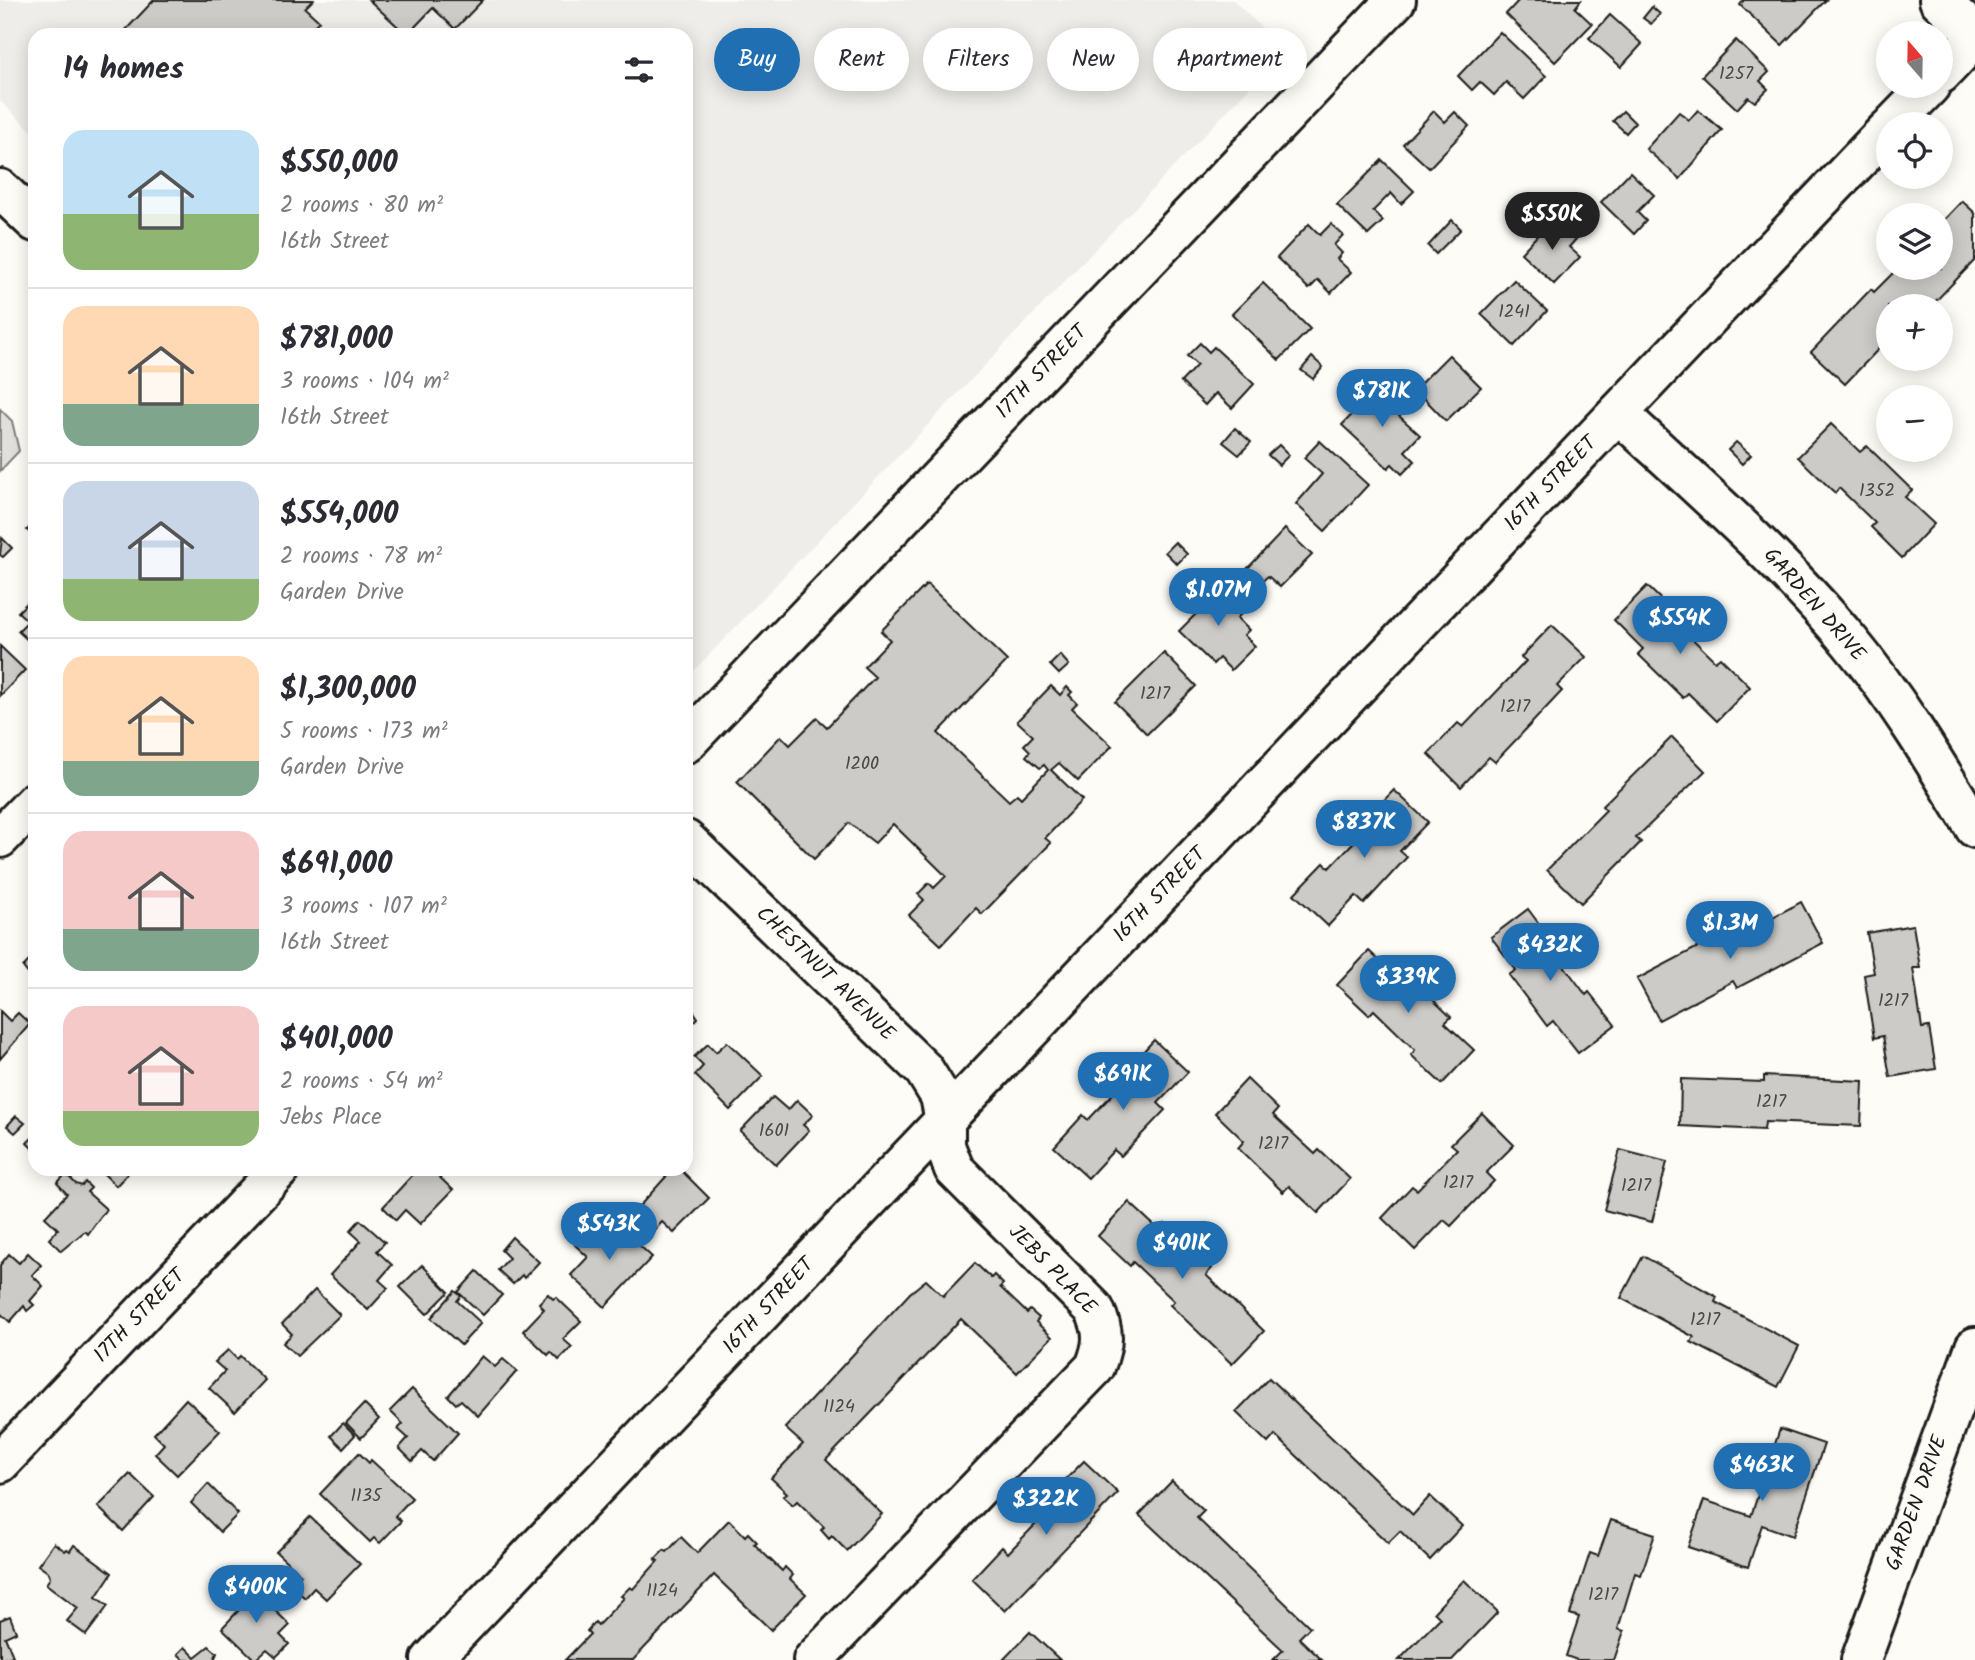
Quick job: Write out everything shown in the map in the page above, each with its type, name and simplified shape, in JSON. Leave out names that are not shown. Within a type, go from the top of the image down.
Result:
[{"type":"street","name":"17TH STREET","points":[[693,736],[1396,0]]},
{"type":"street","points":[[1939,0],[1975,36],[1953,61]]},
{"type":"street","points":[[1905,112],[1918,98]]},
{"type":"street","name":"16TH STREET","points":[[431,1660],[1876,142]]},
{"type":"street","points":[[0,189],[28,215]]},
{"type":"street","name":"GARDEN DRIVE","points":[[1618,413],[1765,548],[1851,643],[1909,720],[1975,828]]},
{"type":"street","points":[[0,838],[28,809]]},
{"type":"street","name":"CHESTNUT AVENUE","points":[[693,847],[924,1070],[940,1096],[945,1121]]},
{"type":"street","name":"JEBS PLACE","points":[[813,1660],[1095,1367],[1104,1344],[1103,1328],[1094,1308],[954,1169],[945,1146],[945,1121]]},
{"type":"street","name":"17TH STREET","points":[[0,1463],[273,1176]]},
{"type":"street","name":"GARDEN DRIVE","points":[[1861,1660],[1975,1347]]},
{"type":"shaded area","points":[[0,0],[1233,0],[1262,28],[1153,28],[1153,91],[1246,91],[693,672],[693,28],[28,28],[28,127],[0,101]]},
{"type":"shaded area","points":[[0,409],[12,421],[19,451],[0,471]]},
{"type":"building","points":[[154,0],[313,0],[305,8],[319,21],[312,28],[128,28]]},
{"type":"building","points":[[369,0],[483,0],[456,28],[433,8],[414,28],[399,28]]},
{"type":"building","points":[[1519,0],[1581,0],[1575,8],[1592,24],[1555,62],[1506,14]]},
{"type":"building","points":[[1744,0],[1826,0],[1782,45],[1740,5]]},
{"type":"building","points":[[1652,7],[1660,14],[1651,24],[1643,18]]},
{"type":"building","points":[[1610,15],[1642,44],[1621,67],[1589,38]]},
{"type":"building","points":[[1500,32],[1546,76],[1524,99],[1506,82],[1494,95],[1480,82],[1472,90],[1458,76]]},
{"type":"building","points":[[1736,40],[1769,72],[1760,81],[1768,89],[1755,102],[1748,97],[1737,109],[1702,76]]},
{"type":"building","points":[[1698,110],[1722,130],[1680,179],[1646,149],[1679,112],[1689,120]]},
{"type":"building","points":[[1434,111],[1445,122],[1455,112],[1469,126],[1429,168],[1403,144]]},
{"type":"building","points":[[1623,111],[1635,123],[1626,133],[1613,121]]},
{"type":"building","points":[[1382,160],[1414,191],[1401,204],[1391,193],[1373,211],[1383,221],[1368,235],[1337,205]]},
{"type":"building","points":[[1630,172],[1654,195],[1637,212],[1646,221],[1634,234],[1601,202]]},
{"type":"building","points":[[1962,201],[1975,213],[1975,260],[1942,294],[1876,294],[1876,352],[1845,384],[1811,352],[1871,289],[1874,292],[1886,280],[1953,280],[1953,210]]},
{"type":"building","points":[[1452,220],[1461,229],[1436,254],[1428,246]]},
{"type":"building","points":[[1309,224],[1320,235],[1331,224],[1343,235],[1334,245],[1342,253],[1337,259],[1351,272],[1331,293],[1318,280],[1309,289],[1277,258]]},
{"type":"building","points":[[1564,224],[1578,237],[1569,247],[1580,257],[1554,284],[1521,253],[1546,226],[1555,234]]},
{"type":"building","points":[[1514,280],[1547,311],[1514,346],[1481,314]]},
{"type":"building","points":[[1263,283],[1310,329],[1279,360],[1232,314]]},
{"type":"building","points":[[1200,343],[1209,352],[1214,347],[1254,384],[1232,408],[1216,393],[1205,405],[1181,382],[1197,365],[1187,356]]},
{"type":"building","points":[[1449,355],[1481,387],[1446,421],[1415,389]]},
{"type":"building","points":[[1312,357],[1323,367],[1313,379],[1301,370]]},
{"type":"building","points":[[1371,381],[1403,412],[1399,416],[1420,435],[1405,451],[1415,461],[1402,474],[1392,464],[1388,468],[1342,425],[1365,401],[1358,395]]},
{"type":"building","points":[[1831,424],[1860,452],[1867,446],[1876,455],[1876,462],[1883,462],[1912,490],[1905,497],[1934,524],[1902,558],[1871,527],[1875,523],[1839,488],[1835,493],[1798,457]]},
{"type":"building","points":[[1235,428],[1251,442],[1239,455],[1223,442]]},
{"type":"building","points":[[1320,441],[1368,485],[1325,531],[1296,504],[1322,474],[1304,458]]},
{"type":"building","points":[[1736,442],[1751,455],[1742,464],[1728,450]]},
{"type":"building","points":[[1279,445],[1289,455],[1279,465],[1268,455]]},
{"type":"building","points":[[1285,529],[1312,555],[1280,587],[1268,576],[1259,584],[1246,570]]},
{"type":"building","points":[[2,538],[12,548],[3,557],[0,555]]},
{"type":"building","points":[[1175,542],[1187,554],[1177,564],[1165,552]]},
{"type":"building","points":[[927,584],[1007,661],[938,733],[1009,801],[1017,794],[1021,798],[1048,770],[1044,765],[1040,768],[1026,756],[1030,751],[1024,745],[1033,736],[1017,721],[1051,686],[1060,695],[1067,687],[1072,692],[1069,695],[1077,703],[1072,708],[1112,746],[1078,781],[1059,763],[1051,770],[1082,800],[1045,838],[1051,843],[982,914],[976,908],[941,945],[909,915],[924,900],[918,894],[929,883],[934,888],[946,876],[893,824],[875,843],[849,823],[814,859],[737,782],[781,736],[790,745],[817,718],[827,727],[875,677],[864,667],[890,640],[881,631]]},
{"type":"building","points":[[1647,586],[1677,615],[1673,620],[1715,661],[1720,657],[1750,687],[1717,721],[1688,693],[1683,698],[1638,654],[1643,649],[1614,620]]},
{"type":"building","points":[[1225,587],[1247,608],[1237,618],[1249,630],[1244,635],[1255,646],[1231,670],[1219,658],[1213,664],[1179,631],[1198,612],[1187,601],[1198,591],[1210,602]]},
{"type":"building","points":[[28,602],[28,621],[18,612]]},
{"type":"building","points":[[28,621],[28,640],[18,631]]},
{"type":"building","points":[[1552,625],[1586,657],[1557,686],[1562,691],[1495,762],[1489,757],[1461,787],[1428,754],[1458,723],[1463,727],[1526,661],[1521,657]]},
{"type":"building","points":[[0,646],[25,670],[0,696]]},
{"type":"building","points":[[1164,653],[1196,686],[1147,734],[1115,702]]},
{"type":"building","points":[[1060,655],[1069,665],[1059,674],[1050,665]]},
{"type":"building","points":[[1672,737],[1705,771],[1636,838],[1641,842],[1581,903],[1547,870],[1606,810],[1602,806]]},
{"type":"building","points":[[1394,790],[1428,822],[1400,851],[1407,857],[1364,904],[1356,896],[1328,926],[1294,894],[1324,863],[1329,868],[1369,826],[1364,821]]},
{"type":"building","points":[[1801,902],[1823,943],[1737,988],[1733,981],[1659,1020],[1637,979],[1713,939],[1717,947]]},
{"type":"building","points":[[1528,909],[1554,944],[1550,947],[1586,995],[1589,992],[1615,1025],[1578,1053],[1553,1021],[1547,1026],[1509,975],[1516,970],[1491,937]]},
{"type":"building","points":[[1913,925],[1920,968],[1913,968],[1922,1028],[1929,1027],[1936,1069],[1890,1077],[1883,1036],[1874,1038],[1864,975],[1874,973],[1867,933]]},
{"type":"building","points":[[1369,951],[1399,979],[1405,973],[1451,1017],[1445,1023],[1474,1050],[1442,1084],[1411,1055],[1415,1050],[1374,1010],[1369,1015],[1337,985]]},
{"type":"building","points":[[693,1010],[698,1018],[693,1023]]},
{"type":"building","points":[[0,1011],[10,1021],[18,1013],[28,1022],[28,1026],[0,1059]]},
{"type":"building","points":[[1154,1040],[1188,1072],[1158,1103],[1165,1110],[1121,1156],[1114,1150],[1088,1178],[1054,1147],[1083,1115],[1088,1120],[1129,1077],[1124,1072]]},
{"type":"building","points":[[727,1042],[763,1076],[730,1110],[695,1075],[703,1066],[694,1057],[708,1044],[716,1052]]},
{"type":"building","points":[[1764,1076],[1863,1081],[1861,1126],[1765,1122],[1764,1130],[1680,1126],[1681,1079],[1764,1082]]},
{"type":"building","points":[[1247,1079],[1278,1109],[1273,1115],[1315,1154],[1319,1150],[1350,1179],[1318,1213],[1289,1186],[1283,1192],[1238,1148],[1244,1141],[1215,1113]]},
{"type":"building","points":[[773,1097],[788,1110],[797,1100],[813,1115],[803,1125],[809,1130],[776,1165],[740,1131]]},
{"type":"building","points":[[1482,1113],[1514,1145],[1486,1173],[1494,1181],[1451,1226],[1444,1220],[1415,1250],[1382,1218],[1412,1186],[1417,1190],[1457,1149],[1451,1144]]},
{"type":"building","points":[[16,1116],[25,1123],[15,1133],[7,1126]]},
{"type":"building","points":[[1620,1150],[1667,1162],[1652,1222],[1604,1210]]},
{"type":"building","points":[[64,1176],[82,1186],[85,1182],[91,1188],[87,1192],[106,1209],[88,1234],[85,1231],[61,1251],[49,1239],[58,1229],[45,1217],[67,1194],[57,1183]]},
{"type":"building","points":[[106,1176],[125,1176],[116,1186]]},
{"type":"building","points":[[412,1176],[438,1176],[453,1190],[420,1224],[405,1210],[396,1220],[383,1207]]},
{"type":"building","points":[[667,1176],[687,1176],[709,1198],[674,1233],[662,1222],[653,1232],[634,1212]]},
{"type":"building","points":[[1129,1202],[1159,1230],[1165,1224],[1212,1268],[1206,1275],[1264,1331],[1232,1364],[1170,1305],[1174,1301],[1133,1262],[1130,1266],[1098,1236]]},
{"type":"building","points":[[611,1219],[652,1257],[605,1307],[571,1275],[588,1257],[575,1245],[588,1231],[601,1244],[603,1241],[597,1235]]},
{"type":"building","points":[[360,1220],[385,1242],[377,1251],[392,1265],[379,1280],[388,1288],[368,1310],[330,1275],[361,1241],[350,1231]]},
{"type":"building","points":[[512,1237],[539,1262],[524,1278],[522,1275],[513,1284],[498,1270],[509,1258],[501,1250]]},
{"type":"building","points":[[28,1253],[41,1265],[32,1275],[43,1286],[30,1301],[34,1305],[27,1311],[24,1306],[10,1322],[0,1313],[0,1265],[9,1254],[19,1263]]},
{"type":"building","points":[[1643,1256],[1717,1297],[1715,1302],[1799,1346],[1778,1387],[1691,1342],[1694,1337],[1621,1298]]},
{"type":"building","points":[[975,1263],[991,1278],[994,1275],[1003,1284],[1000,1287],[1027,1313],[1030,1310],[1039,1318],[1036,1322],[1052,1337],[1017,1373],[961,1319],[826,1460],[882,1514],[847,1551],[832,1536],[829,1539],[821,1530],[824,1527],[797,1501],[793,1505],[783,1496],[787,1493],[771,1478],[803,1444],[785,1428],[910,1293],[926,1280],[943,1296]]},
{"type":"building","points":[[422,1265],[449,1292],[427,1314],[400,1287]]},
{"type":"building","points":[[477,1271],[502,1295],[483,1315],[458,1292]]},
{"type":"building","points":[[315,1290],[340,1315],[297,1356],[283,1343],[292,1334],[282,1324]]},
{"type":"building","points":[[455,1291],[461,1296],[457,1301],[481,1323],[461,1345],[431,1318]]},
{"type":"building","points":[[548,1294],[553,1299],[556,1297],[581,1321],[563,1339],[572,1347],[559,1360],[551,1352],[548,1355],[523,1331],[544,1309],[539,1303]]},
{"type":"building","points":[[228,1350],[237,1359],[240,1356],[265,1380],[235,1412],[209,1388],[225,1371],[215,1362]]},
{"type":"building","points":[[482,1356],[495,1367],[503,1359],[517,1371],[478,1416],[461,1400],[456,1404],[448,1396]]},
{"type":"building","points":[[1269,1378],[1413,1515],[1430,1496],[1462,1526],[1430,1560],[1400,1531],[1388,1543],[1275,1435],[1268,1443],[1236,1412]]},
{"type":"building","points":[[412,1389],[458,1433],[433,1461],[422,1451],[412,1461],[399,1448],[408,1438],[398,1429],[403,1424],[390,1411]]},
{"type":"building","points":[[186,1399],[220,1431],[177,1475],[155,1454],[164,1444],[154,1434]]},
{"type":"building","points":[[364,1404],[379,1419],[361,1438],[346,1423]]},
{"type":"building","points":[[343,1423],[355,1435],[343,1448],[331,1436]]},
{"type":"building","points":[[1780,1429],[1824,1444],[1793,1536],[1762,1525],[1748,1567],[1688,1547],[1704,1500],[1751,1516]]},
{"type":"building","points":[[359,1453],[369,1463],[371,1460],[412,1498],[395,1516],[401,1521],[380,1543],[374,1538],[370,1542],[320,1494]]},
{"type":"building","points":[[1084,1461],[1118,1493],[1005,1611],[972,1579],[1002,1547],[1008,1553],[1060,1499],[1053,1492]]},
{"type":"building","points":[[130,1474],[154,1497],[123,1531],[98,1507]]},
{"type":"building","points":[[1172,1481],[1204,1511],[1197,1518],[1310,1627],[1299,1638],[1322,1660],[1273,1660],[1283,1650],[1139,1515]]},
{"type":"building","points":[[208,1484],[238,1514],[220,1532],[191,1503]]},
{"type":"building","points":[[310,1517],[360,1564],[326,1599],[314,1588],[305,1598],[291,1585],[301,1575],[276,1552]]},
{"type":"building","points":[[729,1520],[745,1536],[748,1533],[757,1542],[754,1544],[782,1571],[785,1567],[793,1575],[790,1579],[806,1594],[771,1630],[714,1575],[633,1660],[565,1660],[590,1634],[587,1631],[595,1622],[598,1625],[624,1598],[621,1596],[630,1587],[633,1589],[658,1561],[655,1559],[664,1550],[667,1552],[681,1537],[697,1553]]},
{"type":"building","points":[[1611,1520],[1655,1534],[1641,1575],[1635,1573],[1618,1629],[1624,1631],[1614,1660],[1577,1660],[1566,1656],[1579,1617],[1570,1614],[1590,1553],[1598,1556]]},
{"type":"building","points":[[54,1543],[65,1551],[70,1551],[74,1545],[112,1573],[96,1597],[108,1606],[86,1635],[67,1621],[78,1608],[46,1584],[50,1578],[49,1573],[38,1565]]},
{"type":"building","points":[[1464,1580],[1498,1612],[1452,1660],[1399,1660],[1440,1618],[1434,1612]]},
{"type":"building","points":[[238,1587],[250,1598],[256,1592],[290,1625],[280,1635],[289,1644],[276,1657],[267,1649],[255,1660],[222,1628],[239,1610],[227,1599]]},
{"type":"building","points":[[10,1616],[16,1632],[5,1637],[13,1656],[0,1660],[0,1620]]},
{"type":"building","points":[[1030,1632],[1060,1660],[1003,1660]]},
{"type":"building","points":[[209,1646],[217,1653],[214,1660],[184,1660],[178,1654],[185,1647],[195,1657]]}]
